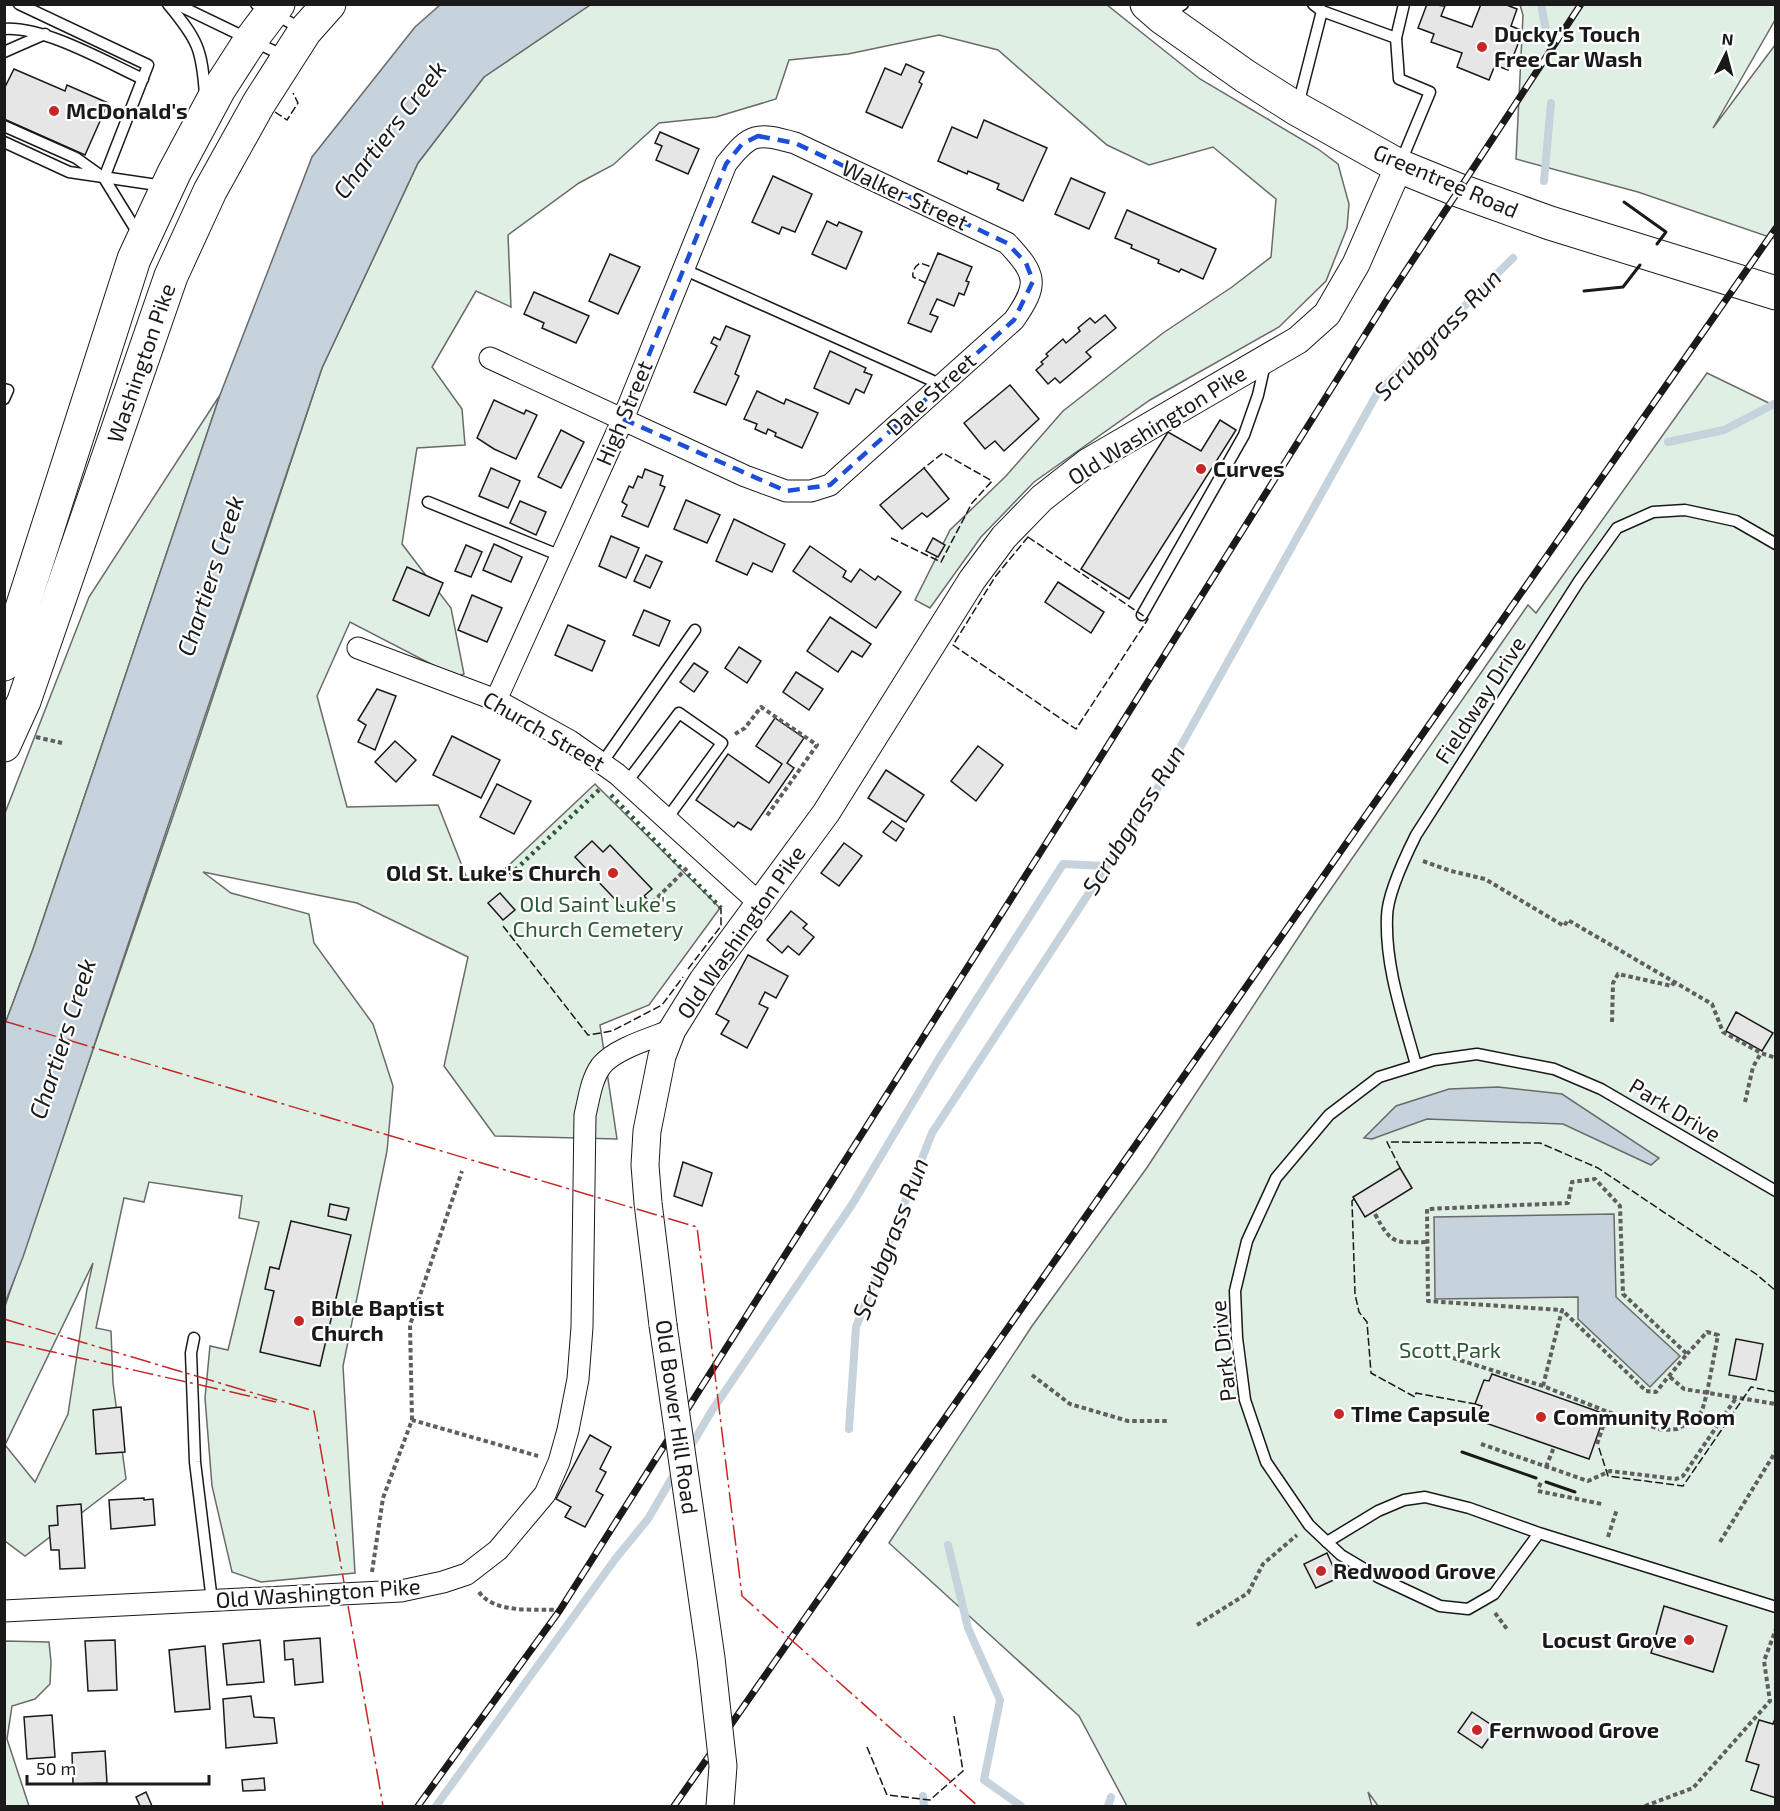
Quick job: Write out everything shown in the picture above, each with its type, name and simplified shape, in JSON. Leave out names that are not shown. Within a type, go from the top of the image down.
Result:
[{"type":"main road","name":"Washington Pike","points":[[19,741],[24,701],[171,276],[210,191],[259,103],[305,31],[329,4]]},
{"type":"main road","name":"Washington Pike","points":[[4,664],[11,618],[134,259],[168,186],[219,89],[250,41],[268,7]]},
{"type":"main road","name":"Greentree Road","points":[[1164,9],[1245,76],[1297,109],[1399,166],[1550,223],[1776,292]]},
{"type":"street","name":"High Street","points":[[496,700],[623,420],[726,164],[742,144],[758,136]]},
{"type":"street","name":"Walker Street","points":[[758,136],[774,137],[795,143],[1007,243],[1026,263],[1033,280]]},
{"type":"street","name":"Old Washington Pike","points":[[4,1611],[401,1591],[467,1574],[498,1550],[545,1494],[559,1462],[568,1430],[578,1379],[582,1327],[585,1115],[593,1083],[602,1065],[618,1053],[672,1030],[703,980],[826,813],[972,580],[1004,537],[1042,498],[1088,462],[1298,340],[1327,314],[1356,264],[1399,166]]},
{"type":"street","name":"Dale Street","points":[[623,420],[745,477],[786,491],[811,491],[830,485],[1014,320],[1026,302],[1033,280]]},
{"type":"street","points":[[490,358],[623,420]]},
{"type":"street","name":"Church Street","points":[[358,648],[496,700],[570,741],[627,782],[759,903]]},
{"type":"street","name":"Old Bower Hill Road","points":[[672,1030],[662,1056],[654,1093],[647,1131],[645,1165],[653,1254],[711,1658],[723,1766],[720,1806]]},
{"type":"lane","points":[[19,4],[148,64],[104,178]]},
{"type":"lane","points":[[168,4],[189,30],[198,47],[203,63],[207,112]]},
{"type":"lane","points":[[176,4],[287,58]]},
{"type":"lane","points":[[1399,166],[1430,92],[1400,79],[1396,38],[1404,4]]},
{"type":"lane","points":[[268,7],[305,31]]},
{"type":"lane","points":[[1297,109],[1317,8],[1396,38]]},
{"type":"lane","points":[[4,28],[20,28],[45,34],[143,79]]},
{"type":"lane","points":[[4,52],[45,34]]},
{"type":"lane","points":[[4,126],[76,158],[104,178],[142,241]]},
{"type":"lane","points":[[4,142],[69,172],[168,186]]},
{"type":"lane","points":[[683,269],[942,385]]},
{"type":"lane","points":[[1142,615],[1244,435],[1258,395],[1266,358]]},
{"type":"lane","points":[[4,389],[8,390],[4,399]]},
{"type":"lane","points":[[428,502],[561,556]]},
{"type":"lane","name":"Fieldway Drive","points":[[1416,1065],[1391,968],[1386,915],[1406,855],[1416,835],[1579,581],[1617,528],[1653,512],[1685,510],[1736,521],[1776,544]]},
{"type":"lane","points":[[602,763],[695,630]]},
{"type":"lane","points":[[627,782],[679,713],[722,743],[666,820]]},
{"type":"lane","name":"Park Drive","points":[[1539,1533],[1494,1594],[1468,1609],[1440,1606],[1378,1577],[1341,1556],[1309,1525],[1266,1462],[1245,1400],[1237,1338],[1235,1291],[1247,1241],[1276,1178],[1329,1115],[1379,1077],[1434,1060],[1477,1054],[1554,1069],[1600,1089],[1776,1191]]},
{"type":"lane","points":[[194,1338],[191,1353],[195,1462],[212,1601]]},
{"type":"lane","points":[[1327,1542],[1378,1511],[1404,1500],[1425,1497],[1469,1508],[1539,1533],[1776,1607]]},
{"type":"path","points":[[722,743],[746,728],[761,707],[817,745],[766,816]]},
{"type":"path","points":[[19,741],[62,743]]},
{"type":"path","points":[[647,908],[703,853]]},
{"type":"path","points":[[1406,855],[1451,871],[1485,879],[1564,926],[1568,920],[1712,1004],[1724,1032],[1761,1053],[1775,1056]]},
{"type":"path","points":[[1612,1022],[1613,983],[1618,975],[1672,986],[1674,982]]},
{"type":"path","points":[[1746,1102],[1753,1067],[1761,1053]]},
{"type":"path","points":[[368,1593],[383,1498],[412,1420],[411,1325],[462,1171]]},
{"type":"path","points":[[1453,1358],[1543,1386],[1608,1412],[1662,1430],[1677,1429],[1693,1421],[1702,1411],[1718,1335],[1707,1332],[1656,1392],[1646,1391],[1562,1310],[1428,1301],[1427,1209],[1568,1203],[1572,1182],[1595,1179],[1620,1206],[1623,1294],[1687,1354]]},
{"type":"path","points":[[1375,1214],[1386,1235],[1400,1243],[1427,1242]]},
{"type":"path","points":[[1543,1386],[1562,1310]]},
{"type":"path","points":[[1032,1375],[1070,1404],[1128,1421],[1167,1421]]},
{"type":"path","points":[[1670,1377],[1684,1389],[1776,1404]]},
{"type":"path","points":[[1481,1444],[1588,1481],[1610,1470],[1676,1479],[1683,1476],[1736,1398]]},
{"type":"path","points":[[1597,1444],[1608,1412]]},
{"type":"path","points":[[412,1420],[559,1462]]},
{"type":"path","points":[[1546,1467],[1554,1447]]},
{"type":"path","points":[[1720,1542],[1776,1451]]},
{"type":"path","points":[[1541,1482],[1538,1489],[1602,1504]]},
{"type":"path","points":[[1604,1552],[1617,1509]]},
{"type":"path","points":[[1197,1625],[1248,1593],[1263,1563],[1309,1525]]},
{"type":"path","points":[[467,1574],[484,1599],[512,1609],[560,1610]]},
{"type":"path","points":[[1493,1611],[1507,1629]]},
{"type":"path","points":[[1645,1806],[1693,1788],[1770,1701],[1764,1661],[1776,1629]]},
{"type":"highlighted area","points":[[758,136],[795,143],[1007,243],[1026,263],[1033,281],[1014,320],[830,485],[786,491],[623,419],[726,164],[742,144]]},
{"type":"green space","name":"Old Saint Luke's Church Cemetery","points":[[590,5],[1107,5],[1200,79],[1318,149],[1338,164],[1349,204],[1347,228],[1326,281],[1279,327],[1150,400],[1034,482],[981,537],[930,608],[915,600],[950,530],[1006,476],[1063,411],[1163,333],[1232,287],[1271,257],[1276,199],[1213,147],[1149,165],[1107,145],[998,50],[939,35],[848,54],[789,60],[776,99],[716,117],[659,123],[613,165],[579,183],[508,235],[511,307],[476,291],[432,367],[462,409],[465,445],[417,448],[402,544],[451,608],[464,674],[456,677],[350,622],[317,696],[347,807],[438,805],[468,881],[491,882],[595,784],[720,908],[649,1005],[600,1025],[617,1139],[495,1136],[444,1066],[468,957],[357,903],[203,872],[231,893],[309,914],[314,943],[373,1024],[393,1086],[387,1151],[343,1366],[355,1573],[261,1582],[232,1572],[212,1486],[205,1398],[210,1346],[228,1350],[259,1222],[239,1218],[242,1196],[149,1182],[144,1202],[124,1198],[96,1328],[111,1331],[113,1383],[126,1479],[25,1556],[5,1541],[4,1309],[182,790],[322,368],[418,163],[484,77]],"holes":[[[93,1263],[68,1414],[35,1482],[5,1445]]]},
{"type":"green space","points":[[1520,5],[1775,5],[1775,20],[1713,128],[1775,45],[1775,239],[1638,192],[1516,159],[1523,15]]},
{"type":"green space","name":"Scott Park","points":[[1707,373],[1775,406],[1775,1806],[1378,1806],[1368,1792],[1372,1806],[1127,1806],[1079,1716],[889,1543],[1032,1326],[1146,1169],[1317,909],[1528,605],[1536,613]]},
{"type":"green space","points":[[220,395],[33,949],[5,1024],[5,813],[89,597]]},
{"type":"green space","points":[[5,1641],[49,1642],[50,1684],[35,1699],[12,1706],[7,1739],[29,1806],[5,1806]]},
{"type":"water","name":"Chartiers Creek","points":[[440,5],[590,5],[484,77],[418,163],[322,368],[23,1257],[5,1303],[5,1024],[33,949],[220,395],[312,157],[415,27]]},
{"type":"water","points":[[1498,1087],[1562,1094],[1659,1158],[1651,1165],[1563,1124],[1427,1119],[1372,1139],[1364,1138],[1396,1106],[1449,1089]]},
{"type":"water","points":[[1614,1214],[1616,1297],[1680,1356],[1650,1387],[1578,1319],[1578,1297],[1435,1299],[1434,1217]]},
{"type":"building","name":"Ducky's Touch Free Car Wash","points":[[1427,4],[1445,6],[1441,16],[1472,27],[1481,4],[1504,4],[1517,9],[1511,26],[1523,31],[1508,70],[1495,65],[1489,80],[1457,67],[1462,53],[1431,42],[1434,34],[1418,28]]},
{"type":"building","points":[[906,64],[924,72],[919,82],[922,84],[902,128],[866,112],[885,68],[901,75]]},
{"type":"building","name":"McDonald's","points":[[14,69],[65,91],[67,85],[108,103],[85,155],[4,119],[4,89]]},
{"type":"building","points":[[984,120],[1047,148],[1023,201],[997,189],[999,184],[968,171],[967,174],[938,161],[952,127],[977,138]]},
{"type":"building","points":[[660,132],[699,149],[688,174],[656,160],[662,146],[655,143]]},
{"type":"building","points":[[773,176],[812,194],[795,232],[782,227],[779,234],[752,222]]},
{"type":"building","points":[[1071,178],[1105,193],[1089,229],[1055,214]]},
{"type":"building","points":[[1127,210],[1216,249],[1203,279],[1181,269],[1179,272],[1158,263],[1159,260],[1115,238]]},
{"type":"building","points":[[827,221],[837,226],[839,222],[862,232],[846,269],[812,254]]},
{"type":"building","points":[[938,253],[972,267],[966,281],[969,282],[964,295],[959,293],[954,306],[937,299],[930,314],[938,317],[931,332],[908,323]]},
{"type":"building","points":[[610,254],[640,267],[618,314],[589,301]]},
{"type":"building","points":[[534,292],[589,316],[576,343],[542,328],[544,323],[524,314]]},
{"type":"building","points":[[1105,315],[1116,328],[1086,352],[1091,357],[1060,383],[1055,378],[1048,384],[1036,370],[1048,356],[1046,354],[1063,339],[1066,343],[1090,318],[1095,323]]},
{"type":"building","points":[[726,326],[750,336],[735,374],[739,376],[726,405],[694,392],[717,346],[711,343],[714,337],[720,340]]},
{"type":"building","points":[[830,351],[866,368],[864,372],[872,375],[864,393],[856,389],[849,404],[814,388]]},
{"type":"building","points":[[1010,385],[1039,419],[1004,451],[995,441],[985,449],[964,423]]},
{"type":"building","points":[[757,391],[784,404],[786,399],[818,413],[802,448],[775,436],[776,433],[768,429],[766,434],[755,429],[757,424],[744,419]]},
{"type":"building","points":[[494,400],[524,414],[526,410],[537,415],[516,459],[477,438]]},
{"type":"building","points":[[1220,420],[1236,430],[1129,599],[1081,569],[1168,432],[1201,451]]},
{"type":"building","points":[[561,430],[584,442],[561,488],[538,477]]},
{"type":"building","points":[[491,468],[520,481],[508,508],[479,496]]},
{"type":"building","points":[[924,468],[949,499],[927,517],[922,513],[902,529],[880,505]]},
{"type":"building","points":[[645,469],[663,476],[660,485],[665,487],[648,527],[622,516],[627,505],[622,502],[629,486],[633,488],[638,476],[642,478]]},
{"type":"building","points":[[686,500],[720,515],[707,543],[674,529]]},
{"type":"building","points":[[520,501],[546,512],[536,535],[510,523]]},
{"type":"building","points":[[734,519],[785,544],[772,572],[753,563],[747,575],[716,561]]},
{"type":"building","points":[[611,536],[639,548],[626,578],[599,566]]},
{"type":"building","points":[[933,538],[945,545],[938,557],[926,551]]},
{"type":"building","points":[[494,544],[522,557],[511,582],[483,570]]},
{"type":"building","points":[[466,545],[482,552],[471,577],[455,571]]},
{"type":"building","points":[[810,546],[846,571],[843,577],[851,582],[860,569],[875,580],[878,576],[901,592],[876,628],[793,571]]},
{"type":"building","points":[[646,555],[662,562],[650,588],[634,581]]},
{"type":"building","points":[[407,567],[443,583],[429,616],[393,600]]},
{"type":"building","points":[[1058,582],[1104,612],[1091,633],[1045,602]]},
{"type":"building","points":[[472,595],[502,608],[487,642],[458,630]]},
{"type":"building","points":[[644,610],[670,621],[659,646],[633,635]]},
{"type":"building","points":[[830,617],[871,644],[862,657],[852,651],[838,672],[807,651]]},
{"type":"building","points":[[568,625],[605,641],[592,671],[555,655]]},
{"type":"building","points":[[739,647],[761,661],[747,683],[725,668]]},
{"type":"building","points":[[694,663],[708,672],[694,692],[680,682]]},
{"type":"building","points":[[796,672],[823,689],[809,710],[783,692]]},
{"type":"building","points":[[377,689],[396,696],[375,750],[358,742],[366,725],[358,720]]},
{"type":"building","points":[[775,718],[804,738],[787,763],[794,768],[751,830],[738,822],[734,827],[696,800],[728,754],[769,783],[782,764],[756,746]]},
{"type":"building","points":[[452,736],[500,760],[481,798],[433,775]]},
{"type":"building","points":[[395,741],[416,760],[396,782],[375,762]]},
{"type":"building","points":[[978,746],[1003,765],[976,801],[951,781]]},
{"type":"building","points":[[886,770],[924,795],[906,822],[868,798]]},
{"type":"building","points":[[497,784],[531,801],[514,834],[480,817]]},
{"type":"building","points":[[892,821],[904,829],[896,841],[883,832]]},
{"type":"building","name":"Old St. Luke's Church","points":[[592,841],[603,852],[610,845],[652,889],[644,896],[648,900],[639,908],[636,905],[628,913],[575,857]]},
{"type":"building","points":[[844,843],[862,856],[839,886],[821,873]]},
{"type":"building","points":[[500,893],[515,910],[503,920],[488,903]]},
{"type":"building","points":[[791,911],[807,924],[803,928],[814,937],[799,955],[788,946],[782,953],[767,940]]},
{"type":"building","points":[[748,955],[788,976],[776,998],[765,992],[759,1004],[768,1008],[747,1048],[721,1034],[729,1021],[716,1014]]},
{"type":"building","points":[[1736,1012],[1773,1033],[1762,1051],[1726,1031]]},
{"type":"building","points":[[683,1162],[712,1173],[702,1206],[674,1196]]},
{"type":"building","points":[[1400,1168],[1412,1188],[1365,1217],[1353,1197]]},
{"type":"building","points":[[330,1204],[349,1208],[346,1220],[328,1216]]},
{"type":"building","name":"Bible Baptist Church","points":[[291,1221],[351,1235],[320,1366],[260,1352],[274,1291],[265,1289],[270,1267],[279,1269]]},
{"type":"building","points":[[1736,1339],[1763,1344],[1756,1380],[1729,1375]]},
{"type":"building","name":"Community Room","points":[[1492,1374],[1605,1414],[1589,1459],[1477,1420],[1482,1406],[1475,1404],[1484,1380],[1489,1381]]},
{"type":"building","points":[[121,1407],[125,1452],[96,1454],[93,1410]]},
{"type":"building","points":[[590,1435],[611,1447],[600,1469],[606,1472],[596,1491],[603,1495],[585,1527],[565,1517],[571,1507],[556,1499]]},
{"type":"building","points":[[144,1498],[144,1500],[153,1499],[155,1525],[111,1529],[109,1500]]},
{"type":"building","points":[[81,1504],[85,1568],[60,1569],[59,1550],[51,1550],[49,1526],[58,1525],[57,1506]]},
{"type":"building","name":"Redwood Grove","points":[[1327,1553],[1338,1578],[1316,1588],[1304,1564]]},
{"type":"building","name":"Locust Grove","points":[[1664,1606],[1727,1626],[1713,1672],[1651,1653]]},
{"type":"building","points":[[320,1638],[323,1682],[295,1685],[293,1659],[285,1660],[284,1641]]},
{"type":"building","points":[[115,1640],[117,1690],[88,1691],[85,1641]]},
{"type":"building","points":[[260,1640],[264,1682],[227,1685],[223,1644]]},
{"type":"building","points":[[205,1646],[210,1709],[175,1712],[169,1650]]},
{"type":"building","points":[[251,1696],[254,1717],[274,1718],[277,1743],[226,1748],[223,1699]]},
{"type":"building","name":"Fernwood Grove","points":[[1472,1712],[1496,1728],[1482,1748],[1458,1732]]},
{"type":"building","points":[[52,1715],[55,1757],[27,1759],[24,1717]]},
{"type":"building","points":[[1776,1716],[1776,1798],[1751,1790],[1759,1765],[1746,1761],[1759,1720],[1773,1724]]},
{"type":"building","points":[[105,1751],[107,1783],[73,1784],[72,1753]]},
{"type":"building","points":[[264,1778],[265,1790],[243,1791],[242,1780]]},
{"type":"building","points":[[146,1792],[152,1806],[140,1806],[136,1797]]},
{"type":"waterway","name":"Scrubgrass Run","points":[[1541,4],[1547,36]]},
{"type":"waterway","name":"Scrubgrass Run","points":[[1544,181],[1551,103]]},
{"type":"waterway","name":"Scrubgrass Run","points":[[849,1429],[856,1327],[932,1133],[1157,789],[1378,392],[1513,258]]},
{"type":"waterway","points":[[1668,442],[1724,430],[1776,403]]},
{"type":"waterway","points":[[688,1451],[711,1412],[853,1203],[938,1060],[1063,864],[1106,866]]},
{"type":"waterway","points":[[436,1806],[616,1558],[648,1519],[676,1471]]},
{"type":"waterway","name":"Scrubgrass Run","points":[[948,1545],[968,1628],[1000,1700],[984,1780],[1021,1806]]},
{"type":"waterway","points":[[923,1796],[924,1806]]},
{"type":"waterway","points":[[1108,1806],[1111,1797]]},
{"type":"railway","points":[[418,1806],[560,1610],[1085,782],[1388,298],[1581,4]]},
{"type":"railway","points":[[674,1806],[1776,228]]},
{"type":"hedge","points":[[510,875],[602,787]]},
{"type":"hedge","points":[[611,795],[682,869]]},
{"type":"hedge","points":[[688,874],[721,908]]},
{"type":"fence","points":[[275,112],[287,120],[298,103],[293,93]]},
{"type":"fence","points":[[926,283],[913,277],[913,271],[920,263],[932,267]]},
{"type":"fence","points":[[891,538],[941,562],[972,503],[992,481],[943,453],[924,468]]},
{"type":"fence","points":[[1028,537],[1148,619],[1076,729],[953,645],[995,577],[1028,537]]},
{"type":"fence","points":[[688,969],[721,926],[721,908]]},
{"type":"fence","points":[[503,926],[588,1035],[612,1031],[662,1005],[683,977]]},
{"type":"fence","points":[[1400,1168],[1387,1142],[1540,1143],[1598,1168],[1756,1274],[1776,1291]]},
{"type":"fence","points":[[1354,1199],[1352,1201],[1355,1294],[1359,1312],[1367,1322],[1371,1373],[1415,1397],[1416,1393],[1475,1404]]},
{"type":"fence","points":[[1599,1448],[1608,1476],[1683,1486],[1751,1387],[1776,1392]]},
{"type":"fence","points":[[867,1747],[887,1795],[930,1800],[963,1771],[954,1716]]},
{"type":"wall","points":[[1624,202],[1666,232],[1657,244]]},
{"type":"wall","points":[[1584,291],[1623,287],[1640,265]]},
{"type":"wall","points":[[1462,1452],[1536,1478]]},
{"type":"wall","points":[[1546,1482],[1575,1492]]},
{"type":"power","points":[[4,1021],[697,1227],[742,1596],[978,1806]]},
{"type":"power","points":[[4,1319],[314,1411]]},
{"type":"power","points":[[4,1341],[276,1402]]},
{"type":"power","points":[[314,1411],[383,1806]]},
{"type":"place","name":"Ducky's Touch Free Car Wash","points":[[1482,47]]},
{"type":"place","name":"McDonald's","points":[[54,111]]},
{"type":"place","name":"Curves","points":[[1201,469]]},
{"type":"place","name":"Old St. Luke's Church","points":[[613,873]]},
{"type":"place","name":"Bible Baptist Church","points":[[299,1321]]},
{"type":"place","name":"TIme Capsule","points":[[1339,1414]]},
{"type":"place","name":"Community Room","points":[[1541,1417]]},
{"type":"place","name":"Redwood Grove","points":[[1321,1571]]},
{"type":"place","name":"Locust Grove","points":[[1689,1640]]},
{"type":"place","name":"Fernwood Grove","points":[[1477,1730]]}]
